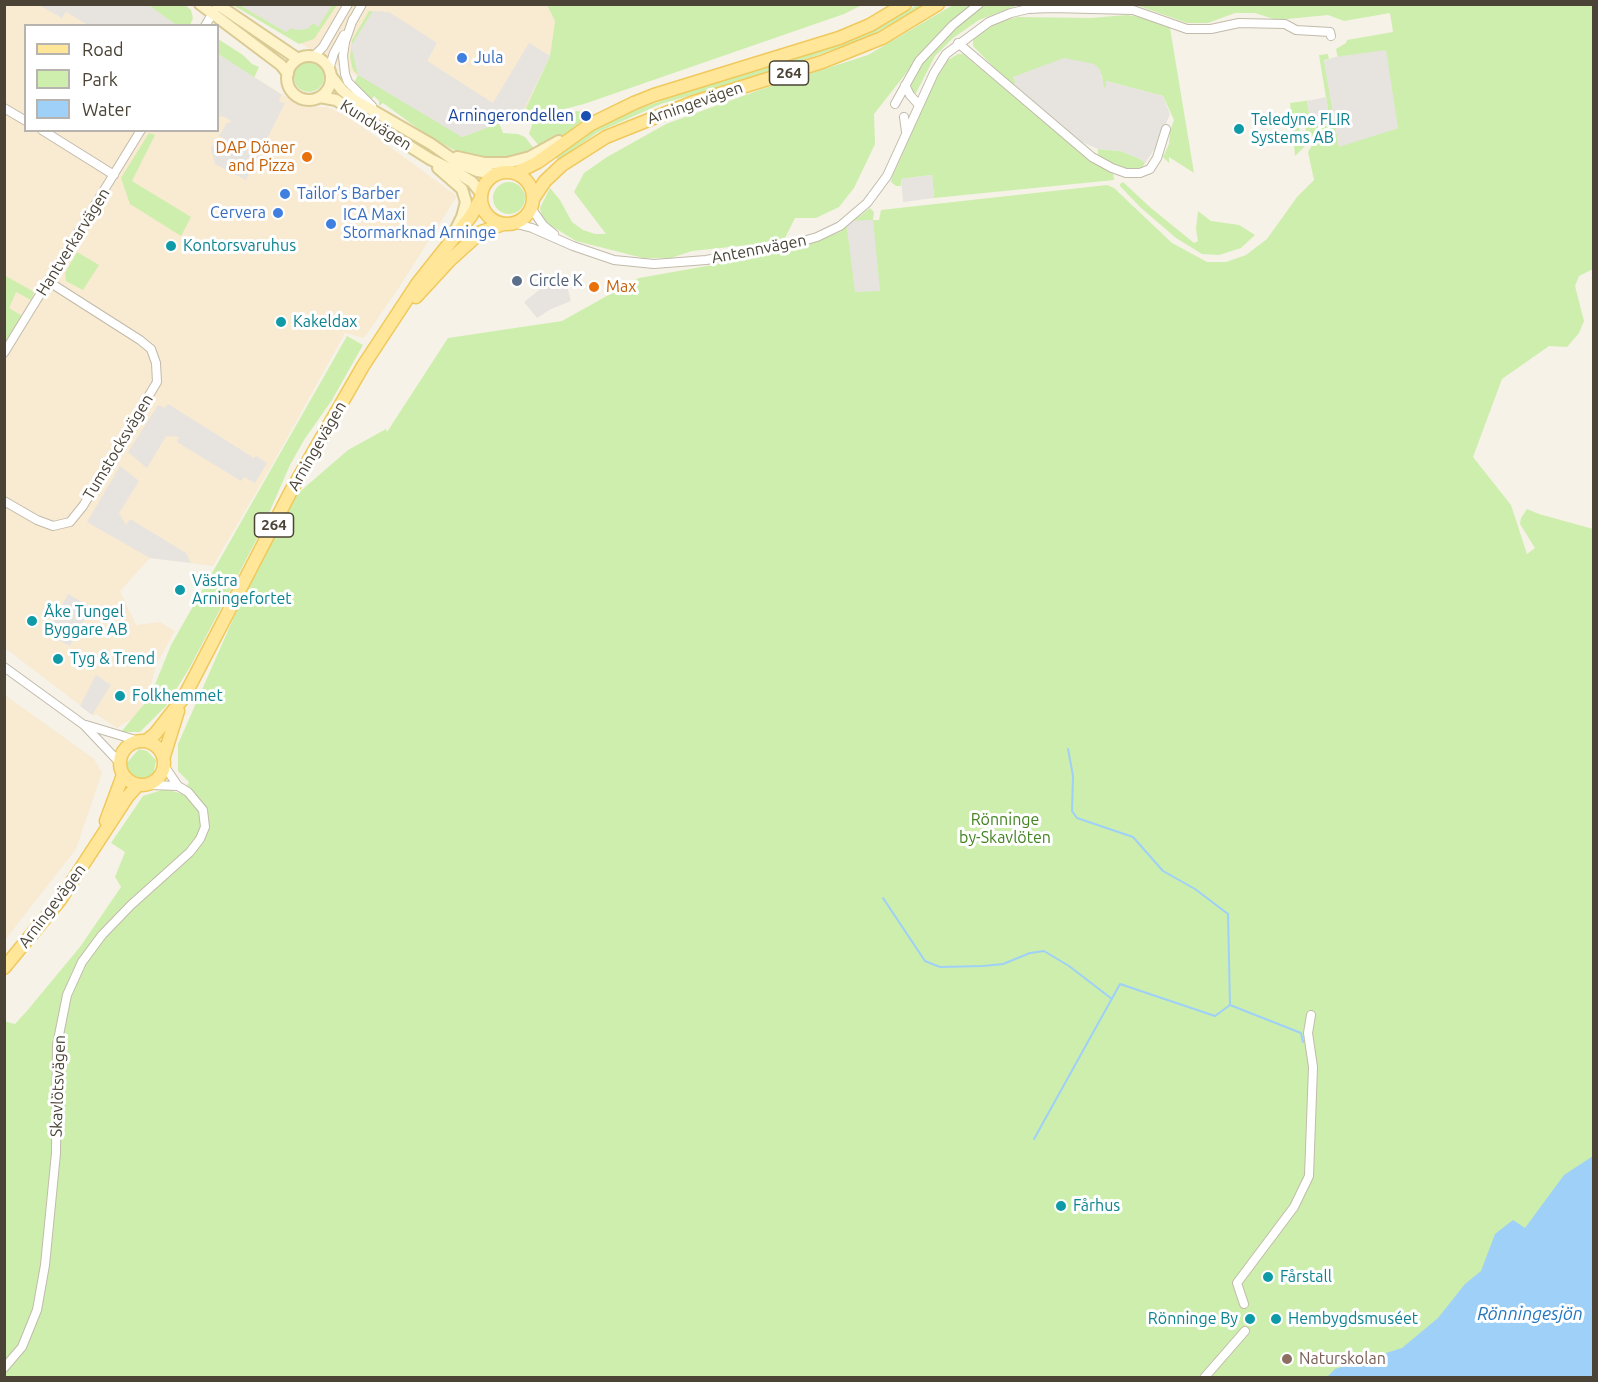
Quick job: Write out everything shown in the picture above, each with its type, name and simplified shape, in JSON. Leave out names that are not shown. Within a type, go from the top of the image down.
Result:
[{"type":"main road","name":"Arningevägen","points":[[516,173],[538,162],[591,124],[654,95],[839,38],[870,25],[905,4]]},
{"type":"main road","name":"Arningevägen","points":[[532,204],[545,181],[562,165],[600,140],[691,103],[822,62],[882,38],[938,4]]},
{"type":"main road","points":[[516,173],[528,183],[532,204]]},
{"type":"main road","name":"264","points":[[481,195],[484,185],[496,174],[516,173]]},
{"type":"main road","name":"Arningevägen","points":[[164,761],[180,704],[296,482],[374,350],[417,284],[471,216],[481,195]]},
{"type":"main road","points":[[481,195],[487,215],[494,221],[508,224]]},
{"type":"main road","name":"264","points":[[508,224],[524,218],[532,204]]},
{"type":"main road","name":"Arningevägen","points":[[374,350],[423,288],[450,260],[481,232],[508,224]]},
{"type":"main road","name":"Arningevägen","points":[[143,741],[180,704]]},
{"type":"main road","points":[[143,741],[157,746],[164,761]]},
{"type":"main road","name":"264","points":[[121,769],[125,748],[143,741]]},
{"type":"main road","name":"264","points":[[150,785],[159,778],[164,761]]},
{"type":"main road","name":"Arningevägen","points":[[98,842],[121,769]]},
{"type":"main road","points":[[121,769],[129,782],[137,786],[150,785]]},
{"type":"main road","name":"Arningevägen","points":[[4,968],[60,900],[128,796],[137,786]]},
{"type":"street","points":[[200,4],[216,8],[298,59]]},
{"type":"street","points":[[313,57],[323,47],[348,4]]},
{"type":"street","points":[[330,72],[324,62],[313,57],[298,59],[292,65],[287,82],[295,95],[305,100],[320,97],[329,88],[336,48],[362,4]]},
{"type":"street","points":[[895,104],[919,61],[953,25],[979,4]]},
{"type":"street","points":[[206,24],[216,8]]},
{"type":"street","points":[[216,8],[281,65],[288,74]]},
{"type":"street","name":"Antennvägen","points":[[508,224],[532,228],[573,246],[614,260],[654,264],[706,260],[789,245],[817,237],[840,226],[867,203],[887,176],[934,73],[946,54],[988,22],[1028,9],[1133,10],[1187,29],[1211,29],[1239,22],[1285,24],[1296,30],[1330,32],[1331,36]]},
{"type":"street","name":"Kundvägen","points":[[353,19],[344,49],[345,74],[348,82],[382,116]]},
{"type":"street","points":[[958,43],[1092,157],[1112,168],[1126,173],[1140,173],[1150,169],[1166,129]]},
{"type":"street","name":"Kundvägen","points":[[330,72],[342,90],[353,99],[458,163],[477,171],[496,174]]},
{"type":"street","points":[[905,86],[919,105]]},
{"type":"street","name":"Kundvägen","points":[[320,97],[336,100],[430,159],[472,182],[481,195]]},
{"type":"street","points":[[4,108],[24,120]]},
{"type":"street","points":[[904,117],[906,133]]},
{"type":"street","name":"Kundvägen","points":[[446,154],[484,163],[514,161],[530,157],[591,124]]},
{"type":"street","points":[[45,132],[114,175]]},
{"type":"street","name":"Hantverkarvägen","points":[[4,353],[140,132]]},
{"type":"street","name":"Kundvägen","points":[[430,159],[462,189],[466,202],[462,217],[444,250]]},
{"type":"street","name":"Antennvägen","points":[[532,204],[543,225],[562,240]]},
{"type":"street","name":"Tumstocksvägen","points":[[4,501],[36,520],[53,526],[70,522],[83,506],[158,382],[156,363],[151,349],[49,282]]},
{"type":"street","points":[[4,667],[84,725],[121,769]]},
{"type":"street","points":[[84,725],[143,741]]},
{"type":"street","name":"Skavlötsvägen","points":[[4,1368],[21,1347],[37,1310],[45,1265],[56,1153],[57,1046],[67,996],[82,962],[102,935],[131,905],[190,852],[200,839],[205,827],[203,810],[188,792],[178,786],[164,761]]},
{"type":"street","points":[[150,785],[178,786]]},
{"type":"street","points":[[1245,1304],[1237,1283],[1294,1207],[1309,1176],[1313,1067],[1308,1033],[1311,1015]]},
{"type":"street","points":[[1204,1377],[1245,1331]]},
{"type":"shaded area","points":[[332,4],[318,27],[314,23],[307,29],[291,28],[286,32],[240,5]]},
{"type":"shaded area","points":[[4,5],[148,5],[176,24],[24,24],[24,132],[219,132],[219,55],[304,107],[327,107],[349,117],[457,196],[364,338],[345,333],[213,566],[150,558],[120,591],[136,625],[160,622],[175,631],[156,665],[149,693],[134,721],[130,720],[117,728],[96,714],[94,716],[5,648]]},
{"type":"shaded area","points":[[39,5],[148,5],[175,24],[86,24],[66,12],[62,18]]},
{"type":"shaded area","points":[[234,5],[547,5],[555,21],[550,56],[521,115],[462,137]]},
{"type":"shaded area","points":[[373,11],[389,12],[437,43],[427,61],[493,103],[529,43],[550,56],[521,115],[462,137],[358,75],[351,46]]},
{"type":"shaded area","points":[[1386,50],[1398,128],[1339,147],[1324,61],[1335,57]]},
{"type":"shaded area","points":[[219,55],[282,95],[279,98],[280,102],[285,103],[246,180],[215,164],[211,148],[214,145],[217,147],[223,138],[219,136],[227,123],[232,122],[219,116]]},
{"type":"shaded area","points":[[1064,58],[1094,64],[1100,69],[1106,88],[1106,81],[1163,96],[1170,114],[1156,147],[1145,163],[1121,151],[1098,149],[1082,142],[1011,85],[1016,83],[1013,77]]},
{"type":"shaded area","points":[[1326,97],[1330,122],[1311,125],[1307,101]]},
{"type":"shaded area","points":[[932,175],[934,198],[903,202],[901,179]]},
{"type":"shaded area","points":[[873,220],[880,291],[855,292],[846,221]]},
{"type":"shaded area","points":[[565,277],[571,301],[537,318],[524,302],[539,290]]},
{"type":"shaded area","points":[[168,404],[254,458],[256,456],[267,463],[255,483],[244,477],[241,481],[177,442],[179,437],[166,436],[147,468],[128,452],[158,405],[165,408]]},
{"type":"shaded area","points":[[120,466],[139,481],[119,513],[126,525],[130,519],[186,553],[191,563],[150,558],[87,522]]},
{"type":"shaded area","points":[[68,594],[91,607],[70,646],[47,634]]},
{"type":"shaded area","points":[[96,675],[111,685],[92,715],[80,706]]},
{"type":"shaded area","points":[[5,695],[94,759],[102,773],[76,849],[5,940]]},
{"type":"green space","points":[[148,5],[185,5],[191,10],[193,18],[190,24],[175,24]]},
{"type":"green space","points":[[233,5],[240,5],[286,32],[291,28],[314,23],[318,26],[332,5],[337,5],[314,39],[299,44]]},
{"type":"green space","points":[[547,5],[862,5],[844,14],[584,104],[533,117],[525,110],[550,56],[555,21]]},
{"type":"green space","points":[[917,5],[925,5],[866,38],[772,71],[661,104],[598,132],[558,160],[554,155],[598,128],[630,112],[694,89],[816,52],[878,27]]},
{"type":"green space","points":[[953,5],[974,5],[929,44],[874,114],[875,144],[854,188],[839,207],[816,218],[795,218],[785,238],[758,244],[692,251],[671,258],[643,258],[576,241],[550,225],[542,217],[540,208],[550,188],[560,200],[572,222],[583,230],[595,234],[606,234],[574,192],[584,173],[607,157],[666,124],[762,89],[868,55]]},
{"type":"green space","points":[[985,5],[1018,5],[979,20],[953,38],[935,56],[914,97],[910,82],[924,60],[966,18]]},
{"type":"green space","name":"Rönninge by-Skavlöten","points":[[1084,5],[1593,5],[1593,269],[1579,276],[1575,286],[1584,321],[1579,333],[1567,347],[1549,346],[1502,379],[1473,457],[1511,505],[1527,554],[1535,548],[1520,524],[1527,509],[1593,529],[1593,1176],[1488,1261],[1442,1330],[1354,1378],[5,1377],[4,1021],[15,1024],[26,1012],[80,947],[121,887],[115,877],[125,852],[111,843],[143,796],[165,789],[183,794],[189,782],[178,771],[178,744],[234,617],[296,495],[348,450],[386,429],[387,432],[448,338],[562,321],[639,278],[752,258],[808,245],[842,231],[846,221],[860,216],[870,208],[874,212],[873,220],[879,220],[881,210],[1107,185],[1114,188],[1172,243],[1207,262],[1226,262],[1246,255],[1267,239],[1297,197],[1314,180],[1308,152],[1325,124],[1330,122],[1319,55],[1328,54],[1329,59],[1324,60],[1339,146],[1398,128],[1338,58],[1336,49],[1347,40],[1393,32],[1390,13],[1344,21],[1328,15],[1277,20],[1255,13],[1235,13],[1208,23],[1187,23],[1139,6]]},
{"type":"green space","points":[[369,11],[373,11],[352,46],[462,137],[499,123],[503,133],[525,137],[536,151],[504,160],[472,157],[424,133],[383,103],[379,106],[379,101],[374,96],[372,99],[359,90],[354,83],[358,75],[353,70],[350,58],[352,40]]},
{"type":"green space","points":[[1127,15],[1140,17],[1170,28],[1194,173],[1169,157],[1169,163],[1163,157],[1169,144],[1174,120],[1163,96],[1106,81],[1106,89],[1103,87],[1102,75],[1013,77],[1016,83],[1011,85],[973,46],[976,35],[997,23],[1017,17],[1091,18]]},
{"type":"green space","points":[[219,40],[259,67],[254,78],[219,55]]},
{"type":"green space","points":[[958,54],[963,54],[1089,159],[1113,172],[1114,180],[934,198],[932,175],[901,179],[901,186],[896,186],[891,182],[935,80],[948,60]]},
{"type":"green space","points":[[309,62],[315,63],[323,71],[323,83],[315,91],[309,92],[303,91],[295,83],[294,77],[295,71],[303,63]]},
{"type":"green space","points":[[1312,100],[1307,101],[1311,125],[1318,125],[1318,128],[1307,143],[1305,124],[1298,125],[1305,146],[1295,156],[1290,103]]},
{"type":"green space","points":[[577,111],[585,113],[582,121],[565,135],[541,148],[529,134],[533,122]]},
{"type":"green space","points":[[149,133],[155,135],[132,181],[191,217],[181,236],[130,204],[121,178]]},
{"type":"green space","points":[[1098,149],[1121,151],[1145,163],[1141,169],[1125,170],[1098,157]]},
{"type":"green space","points":[[509,182],[520,187],[525,198],[520,209],[509,214],[498,209],[493,198],[498,187]]},
{"type":"green space","points":[[1123,182],[1194,243],[1198,241],[1196,229],[1198,211],[1211,221],[1239,225],[1255,235],[1241,248],[1219,255],[1202,254],[1176,238],[1140,207],[1120,186]]},
{"type":"green space","points":[[77,252],[99,265],[83,290],[66,281],[65,273]]},
{"type":"green space","points":[[4,275],[34,292],[31,300],[16,292],[9,308],[24,317],[8,343],[5,341]]},
{"type":"green space","points":[[347,336],[363,345],[332,400],[304,440],[290,465],[262,529],[190,667],[166,706],[140,732],[121,732],[150,697],[171,645]]},
{"type":"green space","points":[[139,749],[147,751],[156,760],[153,776],[138,781],[125,770],[125,765]]},
{"type":"water","name":"Rönningesjön","points":[[1593,1156],[1593,1377],[1327,1377],[1335,1369],[1402,1348],[1438,1318],[1465,1284],[1481,1271],[1495,1234],[1513,1220],[1525,1228],[1564,1175]]},
{"type":"waterway","points":[[1068,749],[1073,776],[1072,811],[1077,818],[1133,837],[1163,871],[1195,889],[1228,914],[1230,1005],[1301,1033],[1303,1042]]},
{"type":"waterway","points":[[883,898],[925,961],[940,967],[983,966],[1003,964],[1030,953],[1044,951],[1069,966],[1112,999]]},
{"type":"waterway","points":[[1034,1139],[1120,984],[1215,1016],[1230,1005]]},
{"type":"place","name":"Jula","points":[[462,58]]},
{"type":"place","name":"Arningerondellen","points":[[586,116]]},
{"type":"place","name":"Teledyne FLIR Systems AB","points":[[1239,129]]},
{"type":"place","name":"DAP Döner and Pizza","points":[[307,157]]},
{"type":"place","name":"Tailor’s Barber","points":[[285,194]]},
{"type":"place","name":"Cervera","points":[[278,213]]},
{"type":"place","name":"ICA Maxi Stormarknad Arninge","points":[[331,224]]},
{"type":"place","name":"Kontorsvaruhus","points":[[171,246]]},
{"type":"place","name":"Circle K","points":[[517,281]]},
{"type":"place","name":"Max","points":[[594,287]]},
{"type":"place","name":"Kakeldax","points":[[281,322]]},
{"type":"place","name":"Västra Arningefortet","points":[[180,590]]},
{"type":"place","name":"Åke Tungel Byggare AB","points":[[32,621]]},
{"type":"place","name":"Tyg & Trend","points":[[58,659]]},
{"type":"place","name":"Folkhemmet","points":[[120,696]]},
{"type":"place","name":"Fårhus","points":[[1061,1206]]},
{"type":"place","name":"Fårstall","points":[[1268,1277]]},
{"type":"place","name":"Rönninge By","points":[[1250,1319]]},
{"type":"place","name":"Hembygdsmuséet","points":[[1276,1319]]},
{"type":"place","name":"Naturskolan","points":[[1287,1359]]}]
